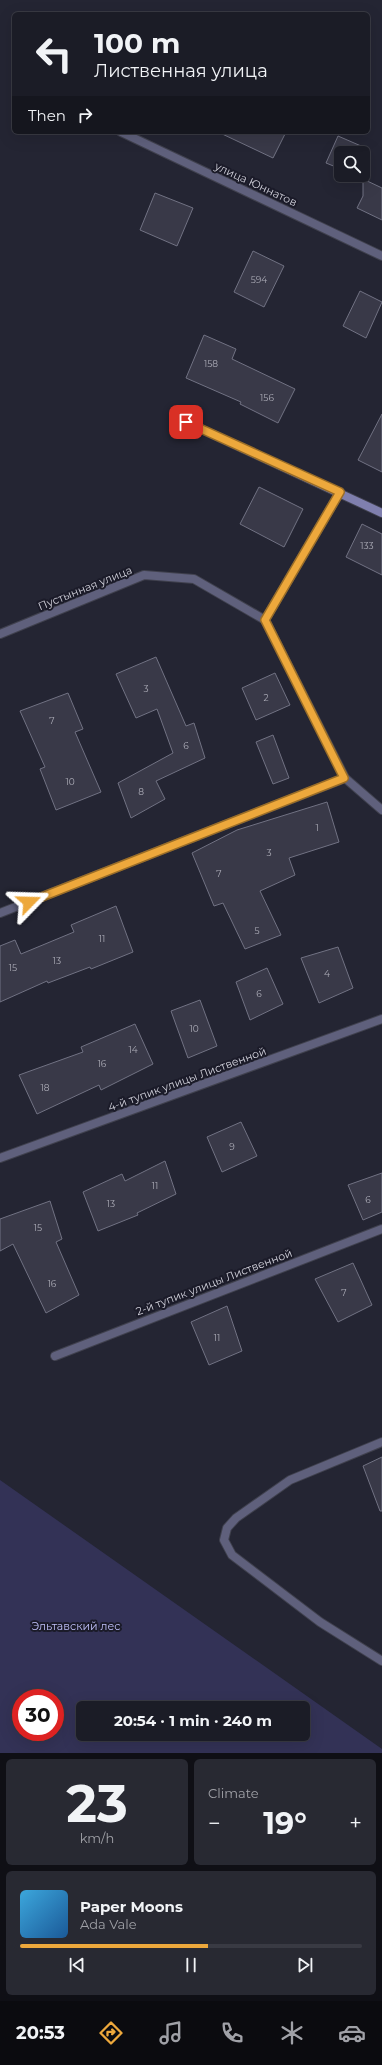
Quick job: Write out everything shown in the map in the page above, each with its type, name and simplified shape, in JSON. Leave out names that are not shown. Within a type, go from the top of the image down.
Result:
[{"type":"street","name":"улица Юннатов","points":[[125,134],[382,256]]},
{"type":"street","points":[[186,422],[340,492],[382,513]]},
{"type":"street","points":[[340,492],[265,620],[344,778],[382,810]]},
{"type":"street","name":"Пустынная улица","points":[[0,634],[144,575],[194,579],[265,620]]},
{"type":"street","points":[[0,913],[344,778]]},
{"type":"street","name":"4-й тупик улицы Лиственной","points":[[0,1158],[382,1020]]},
{"type":"street","name":"2-й тупик улицы Лиственной","points":[[55,1356],[382,1229]]},
{"type":"street","points":[[382,1442],[290,1480],[236,1518],[227,1528],[224,1540],[232,1555],[320,1622],[382,1661]]},
{"type":"green space","name":"Эльтавский лес","points":[[0,1480],[382,1749],[382,1753],[0,1753]]},
{"type":"building","points":[[222,134],[285,134],[273,158]]},
{"type":"building","points":[[338,136],[361,146],[334,146],[334,166],[326,163]]},
{"type":"building","points":[[363,182],[369,182],[382,188],[382,220],[357,208],[363,196]]},
{"type":"building","points":[[155,193],[193,208],[177,246],[140,230]]},
{"type":"building","points":[[253,251],[284,266],[264,307],[234,292]]},
{"type":"building","points":[[360,291],[382,302],[366,338],[343,326]]},
{"type":"building","points":[[204,335],[236,349],[232,359],[295,389],[278,423],[240,404],[241,402],[186,378]]},
{"type":"building","points":[[382,414],[382,472],[358,460]]},
{"type":"building","points":[[259,487],[303,509],[284,547],[240,524]]},
{"type":"building","points":[[362,524],[382,534],[382,575],[346,557]]},
{"type":"building","points":[[156,657],[186,726],[194,723],[205,758],[156,781],[165,799],[131,818],[118,783],[173,753],[157,709],[136,718],[116,674]]},
{"type":"building","points":[[275,673],[290,705],[256,720],[242,688]]},
{"type":"building","points":[[68,693],[83,729],[75,732],[101,792],[56,810],[40,769],[45,767],[20,711]]},
{"type":"building","points":[[273,735],[289,778],[273,784],[256,742]]},
{"type":"building","points":[[327,802],[339,842],[289,858],[295,875],[260,891],[281,935],[245,949],[223,903],[214,906],[192,853],[237,830]]},
{"type":"building","points":[[116,906],[133,952],[91,969],[90,967],[48,983],[47,981],[0,1002],[0,946],[15,940],[21,954],[74,932],[71,925]]},
{"type":"building","points":[[338,947],[353,988],[319,1003],[301,958]]},
{"type":"building","points":[[267,968],[283,1004],[250,1020],[236,982]]},
{"type":"building","points":[[200,1000],[217,1046],[188,1058],[171,1011]]},
{"type":"building","points":[[135,1024],[153,1064],[101,1090],[99,1085],[37,1114],[19,1075],[83,1052],[81,1047]]},
{"type":"building","points":[[241,1122],[257,1156],[222,1172],[207,1137]]},
{"type":"building","points":[[165,1161],[176,1194],[137,1213],[138,1215],[98,1231],[83,1192],[122,1174],[125,1181]]},
{"type":"building","points":[[382,1173],[382,1212],[363,1220],[348,1185]]},
{"type":"building","points":[[50,1201],[62,1239],[56,1242],[79,1295],[46,1313],[13,1244],[0,1251],[0,1219]]},
{"type":"building","points":[[353,1263],[372,1305],[338,1322],[315,1279]]},
{"type":"building","points":[[227,1306],[242,1351],[209,1365],[191,1322]]},
{"type":"building","points":[[382,1457],[382,1511],[380,1511],[363,1466]]},
{"type":"route","points":[[29,902],[344,778],[265,620],[340,492],[186,422]]}]
